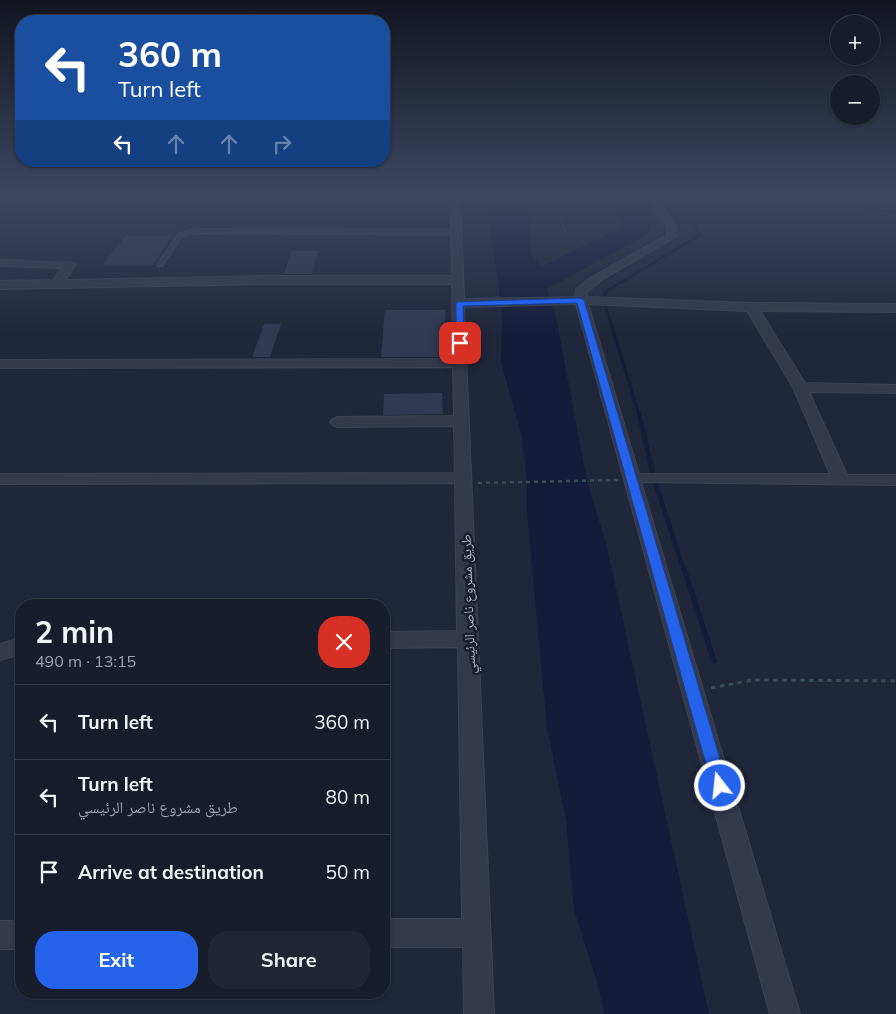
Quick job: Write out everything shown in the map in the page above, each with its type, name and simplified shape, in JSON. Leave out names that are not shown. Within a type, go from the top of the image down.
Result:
[{"type":"street","name":"طريق مشروع ناصر الرئيسي","points":[[457,241],[479,1014]]},
{"type":"street","points":[[663,241],[596,279],[580,292],[588,300],[693,692],[786,1014]]},
{"type":"street","points":[[0,263],[70,265],[57,283]]},
{"type":"street","points":[[0,284],[458,280]]},
{"type":"street","points":[[459,303],[588,300],[751,307],[896,308]]},
{"type":"street","points":[[751,307],[800,387],[840,480]]},
{"type":"street","points":[[0,364],[461,362]]},
{"type":"street","points":[[800,387],[896,389]]},
{"type":"street","points":[[338,422],[462,421]]},
{"type":"street","points":[[0,478],[464,480]]},
{"type":"street","points":[[645,478],[896,480]]},
{"type":"street","points":[[390,640],[469,639]]},
{"type":"street","points":[[0,652],[15,648]]},
{"type":"street","points":[[390,934],[477,933]]},
{"type":"street","points":[[0,935],[15,935]]},
{"type":"lane","points":[[160,265],[176,241]]},
{"type":"path","points":[[464,480],[522,482],[589,481]]},
{"type":"path","points":[[693,692],[753,680],[896,681]]},
{"type":"water","points":[[492,241],[531,241],[531,255],[542,266],[594,241],[635,241],[547,289],[556,317],[587,481],[606,543],[709,1014],[604,1014],[598,985],[574,910],[566,820],[547,728],[527,513],[527,482],[522,437],[501,362],[502,313],[499,302],[499,286]]},
{"type":"building","points":[[121,241],[168,241],[153,265],[103,265]]},
{"type":"building","points":[[292,251],[318,251],[312,274],[284,274]]},
{"type":"building","points":[[385,310],[445,310],[445,323],[441,323],[442,357],[381,357]]},
{"type":"building","points":[[264,324],[281,324],[270,357],[252,357]]},
{"type":"building","points":[[442,393],[443,414],[383,415],[384,394]]},
{"type":"waterway","points":[[605,292],[689,241]]},
{"type":"waterway","points":[[607,291],[603,298],[639,415]]},
{"type":"waterway","points":[[639,414],[655,482],[684,571]]},
{"type":"waterway","points":[[684,569],[714,661]]},
{"type":"route","points":[[460,343],[459,303],[580,300],[720,786]]}]
